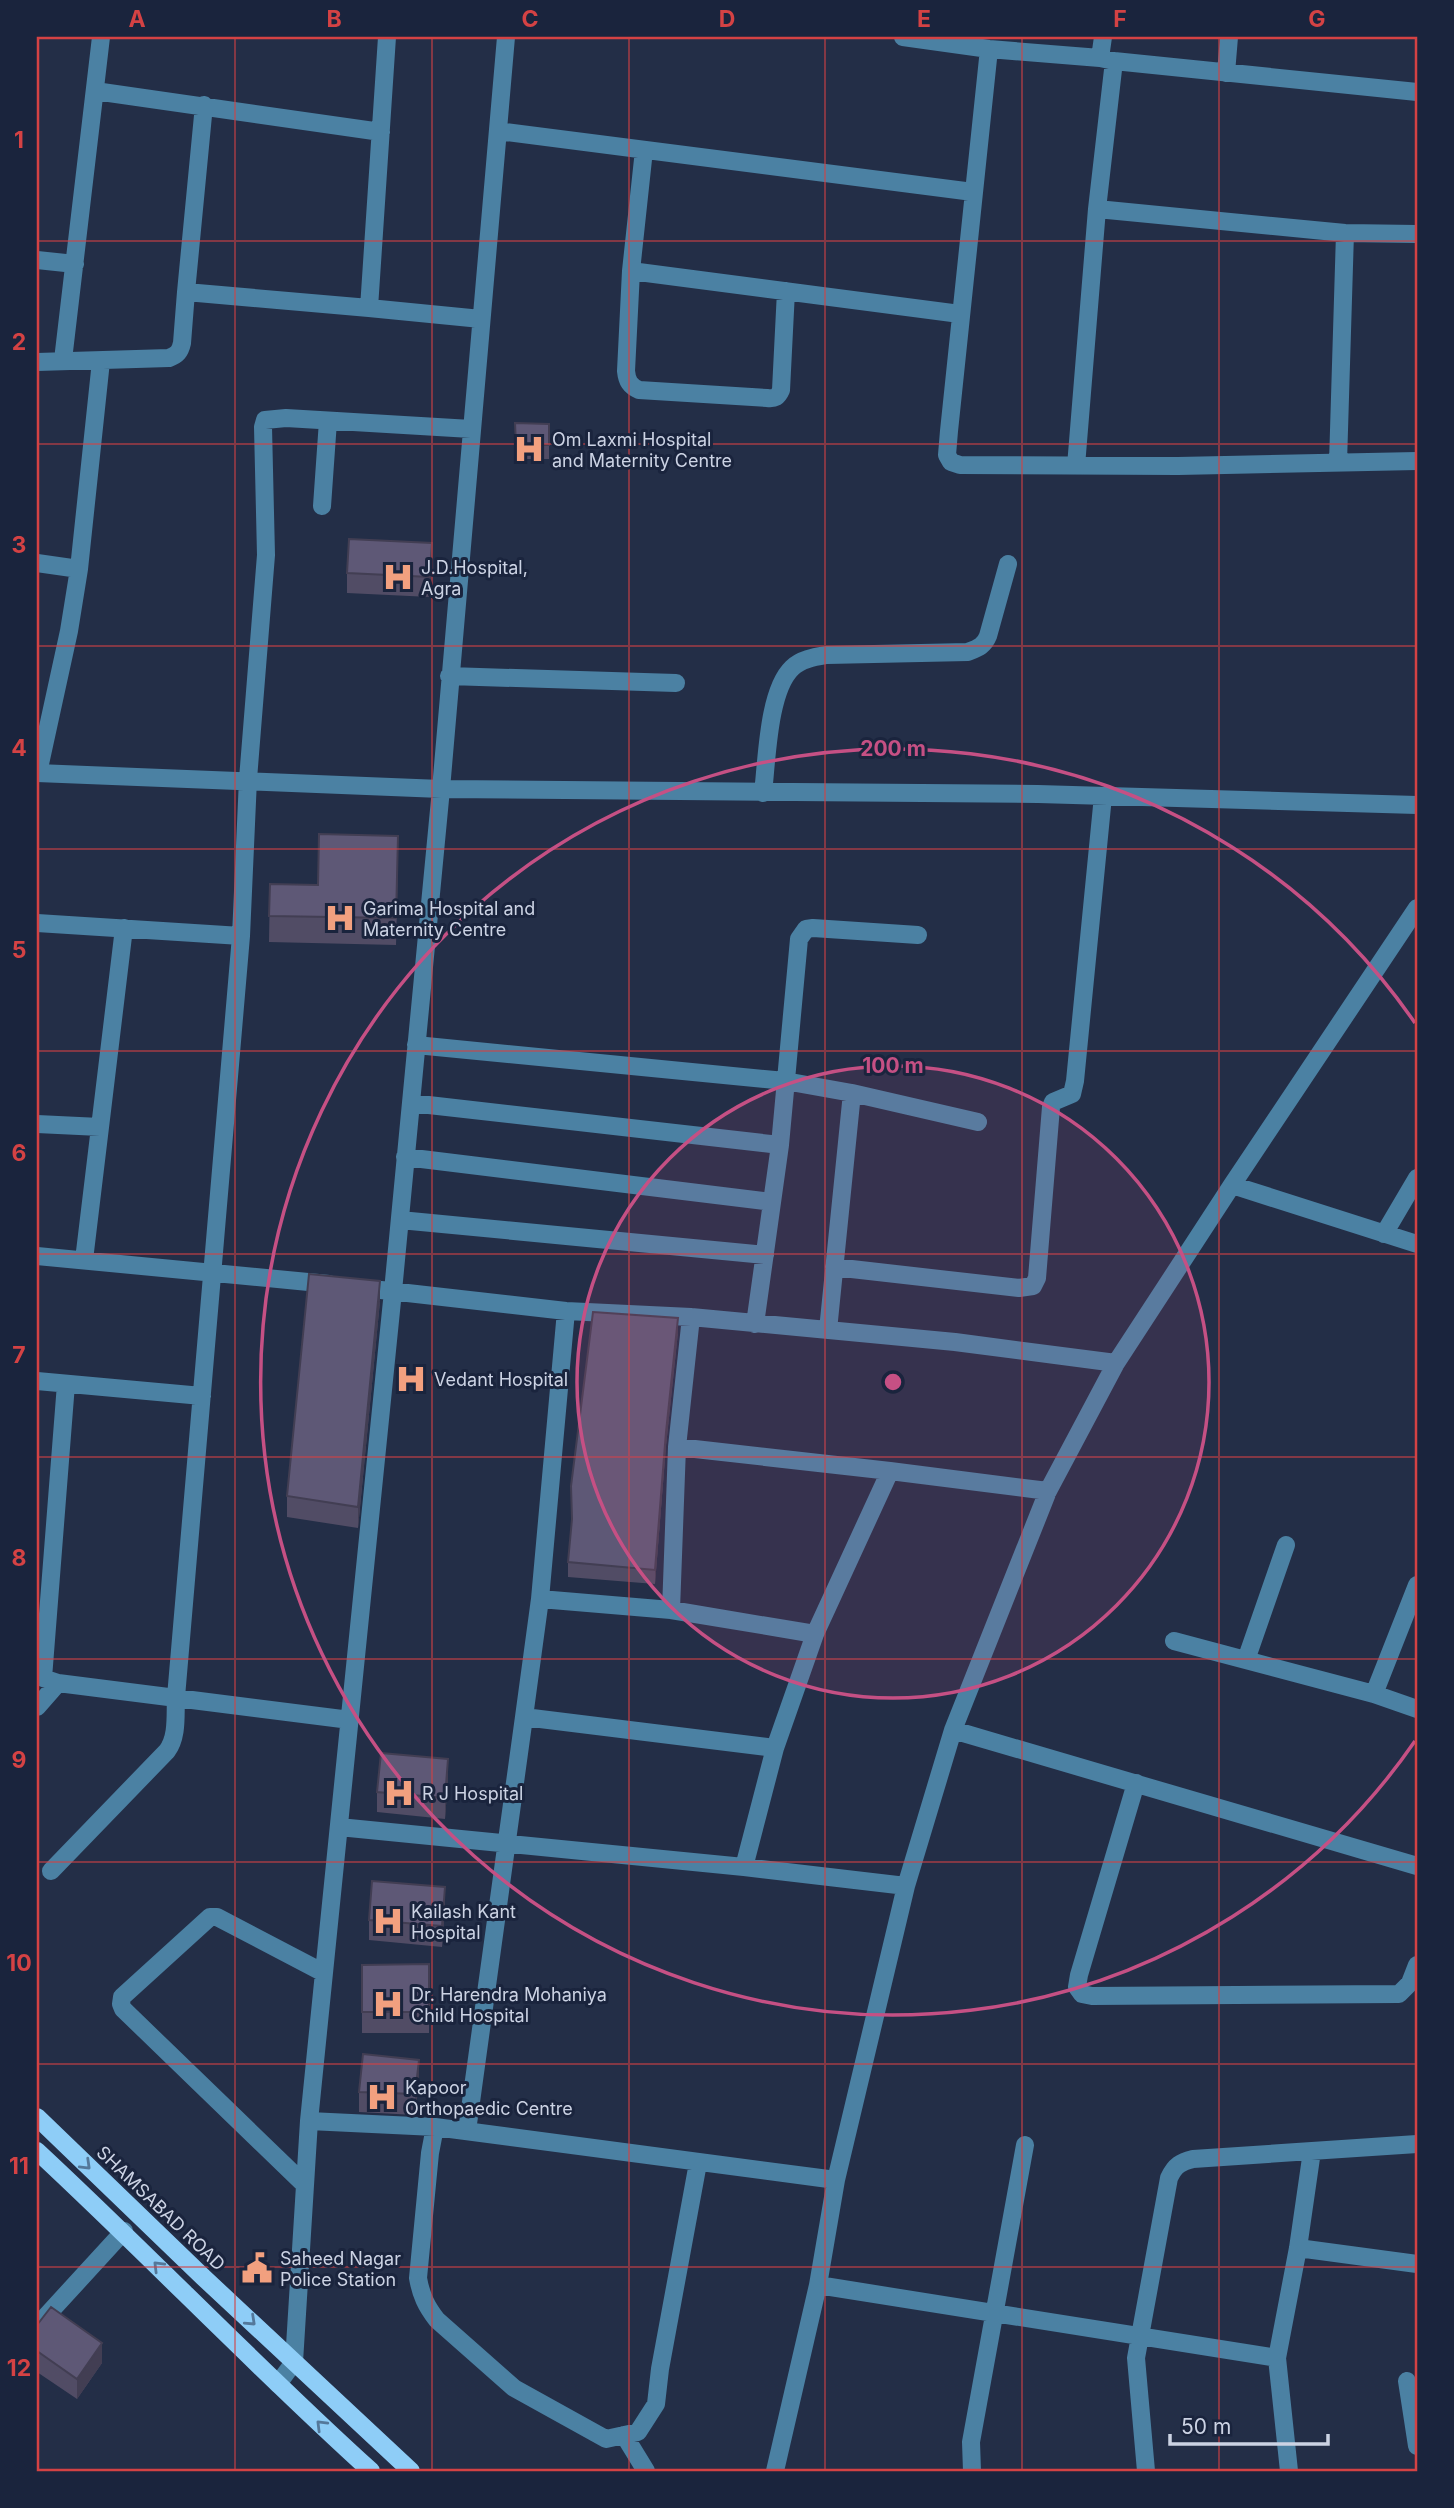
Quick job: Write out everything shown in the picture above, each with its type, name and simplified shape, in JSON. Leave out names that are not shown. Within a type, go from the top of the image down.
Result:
[{"type":"main road","name":"SHAMSABAD ROAD","points":[[37,2117],[411,2471]]},
{"type":"main road","points":[[37,2151],[124,2231],[249,2358],[371,2471]]},
{"type":"street","points":[[63,360],[101,37]]},
{"type":"street","points":[[369,308],[387,37]]},
{"type":"street","points":[[278,2384],[294,2362],[309,2121],[441,789],[506,37]]},
{"type":"street","points":[[902,37],[1417,92]]},
{"type":"street","points":[[1076,466],[1107,59],[1103,37]]},
{"type":"street","points":[[1226,73],[1229,37]]},
{"type":"street","points":[[989,48],[947,445],[947,455],[951,462],[960,465],[1076,466],[1417,461]]},
{"type":"street","points":[[95,91],[381,132]]},
{"type":"street","points":[[37,362],[169,358],[180,351],[204,105]]},
{"type":"street","points":[[498,131],[973,192]]},
{"type":"street","points":[[644,150],[631,271],[626,371],[626,378],[631,386],[639,390],[773,399],[778,396],[781,390],[786,291]]},
{"type":"street","points":[[1097,209],[1345,233],[1417,234]]},
{"type":"street","points":[[1338,463],[1345,233]]},
{"type":"street","points":[[37,260],[75,264]]},
{"type":"street","points":[[631,271],[960,314]]},
{"type":"street","points":[[186,292],[481,320]]},
{"type":"street","points":[[101,361],[79,569],[69,631],[38,773],[248,779],[441,789],[1102,796],[1417,805]]},
{"type":"street","points":[[51,1871],[173,1743],[241,936],[248,779],[266,555],[262,427],[270,418],[471,429]]},
{"type":"street","points":[[322,506],[328,421]]},
{"type":"street","points":[[37,563],[79,569]]},
{"type":"street","points":[[763,793],[775,696],[793,667],[809,658],[827,655],[968,652],[978,649],[988,636],[1007,564]]},
{"type":"street","points":[[449,676],[676,683]]},
{"type":"street","points":[[834,1267],[1019,1288],[1033,1286],[1037,1278],[1051,1107],[1053,1102],[1072,1094],[1075,1080],[1102,796]]},
{"type":"street","points":[[775,2471],[818,2285],[836,2180],[906,1886],[953,1730],[1048,1491],[1116,1363],[1232,1185],[1415,918]]},
{"type":"street","points":[[37,923],[241,936]]},
{"type":"street","points":[[84,1260],[124,928]]},
{"type":"street","points":[[755,1324],[780,1145],[799,939],[806,929],[813,928],[918,935]]},
{"type":"street","points":[[416,1045],[785,1080],[978,1122]]},
{"type":"street","points":[[828,1330],[852,1093]]},
{"type":"street","points":[[411,1102],[780,1145]]},
{"type":"street","points":[[37,1124],[100,1128]]},
{"type":"street","points":[[405,1157],[772,1202]]},
{"type":"street","points":[[1384,1234],[1417,1178]]},
{"type":"street","points":[[1232,1185],[1417,1244]]},
{"type":"street","points":[[400,1220],[765,1255]]},
{"type":"street","points":[[37,1255],[566,1311],[691,1317],[956,1342],[1116,1363]]},
{"type":"street","points":[[467,2131],[540,1599],[566,1311]]},
{"type":"street","points":[[671,1610],[677,1447],[691,1317]]},
{"type":"street","points":[[37,1381],[202,1396]]},
{"type":"street","points":[[37,1707],[46,1678],[66,1384]]},
{"type":"street","points":[[677,1447],[1048,1491]]},
{"type":"street","points":[[744,1867],[775,1748],[815,1634],[890,1471]]},
{"type":"street","points":[[1246,1660],[1286,1545]]},
{"type":"street","points":[[1374,1694],[1417,1585]]},
{"type":"street","points":[[540,1599],[671,1610],[815,1634]]},
{"type":"street","points":[[1174,1641],[1374,1694],[1417,1709]]},
{"type":"street","points":[[46,1678],[350,1720]]},
{"type":"street","points":[[524,1717],[775,1748]]},
{"type":"street","points":[[953,1730],[1417,1866]]},
{"type":"street","points":[[1136,1783],[1079,1975],[1077,1987],[1083,1994],[1399,1994],[1410,1983],[1417,1965]]},
{"type":"street","points":[[339,1828],[744,1867],[906,1886]]},
{"type":"street","points":[[305,2185],[123,2009],[121,2004],[122,1997],[210,1917],[217,1917],[324,1973]]},
{"type":"street","points":[[309,2121],[435,2127],[836,2180]]},
{"type":"street","points":[[435,2127],[418,2278],[421,2294],[428,2308],[437,2320],[514,2388],[606,2439],[638,2432],[656,2404],[698,2163]]},
{"type":"street","points":[[1146,2471],[1136,2372],[1139,2336],[1169,2178],[1174,2168],[1181,2162],[1194,2159],[1417,2144]]},
{"type":"street","points":[[972,2471],[971,2442],[1026,2145]]},
{"type":"street","points":[[1289,2471],[1277,2358],[1298,2248],[1312,2151]]},
{"type":"street","points":[[37,2326],[124,2231]]},
{"type":"street","points":[[1298,2248],[1417,2264]]},
{"type":"street","points":[[818,2285],[1277,2358]]},
{"type":"street","points":[[1407,2381],[1417,2445]]},
{"type":"street","points":[[624,2435],[646,2471]]},
{"type":"building","points":[[515,423],[549,424],[549,445],[516,445]]},
{"type":"building","points":[[349,539],[432,543],[430,577],[347,573]]},
{"type":"building","points":[[319,834],[398,836],[396,918],[269,916],[270,884],[318,885]]},
{"type":"building","points":[[309,1274],[380,1281],[358,1507],[287,1496]]},
{"type":"building","points":[[593,1312],[678,1318],[655,1570],[568,1562],[572,1519],[571,1486]]},
{"type":"building","points":[[381,1753],[448,1759],[445,1798],[377,1792]]},
{"type":"building","points":[[372,1881],[445,1887],[442,1926],[369,1920]]},
{"type":"building","points":[[429,1964],[429,2012],[362,2012],[362,1965]]},
{"type":"building","points":[[363,2054],[419,2060],[415,2094],[359,2092]]},
{"type":"building","points":[[51,2307],[102,2343],[77,2379],[37,2351],[37,2325]]},
{"type":"place","name":"Om Laxmi Hospital and Maternity Centre","points":[[529,449]]},
{"type":"place","name":"J.D.Hospital, Agra","points":[[398,577]]},
{"type":"place","name":"Garima Hospital and Maternity Centre","points":[[340,918]]},
{"type":"place","name":"Vedant Hospital","points":[[411,1379]]},
{"type":"place","name":"R J Hospital","points":[[399,1793]]},
{"type":"place","name":"Kailash Kant Hospital","points":[[388,1921]]},
{"type":"place","name":"Dr. Harendra Mohaniya Child Hospital","points":[[388,2004]]},
{"type":"place","name":"Kapoor Orthopaedic Centre","points":[[382,2097]]},
{"type":"place","name":"Saheed Nagar Police Station","points":[[257,2268]]}]
